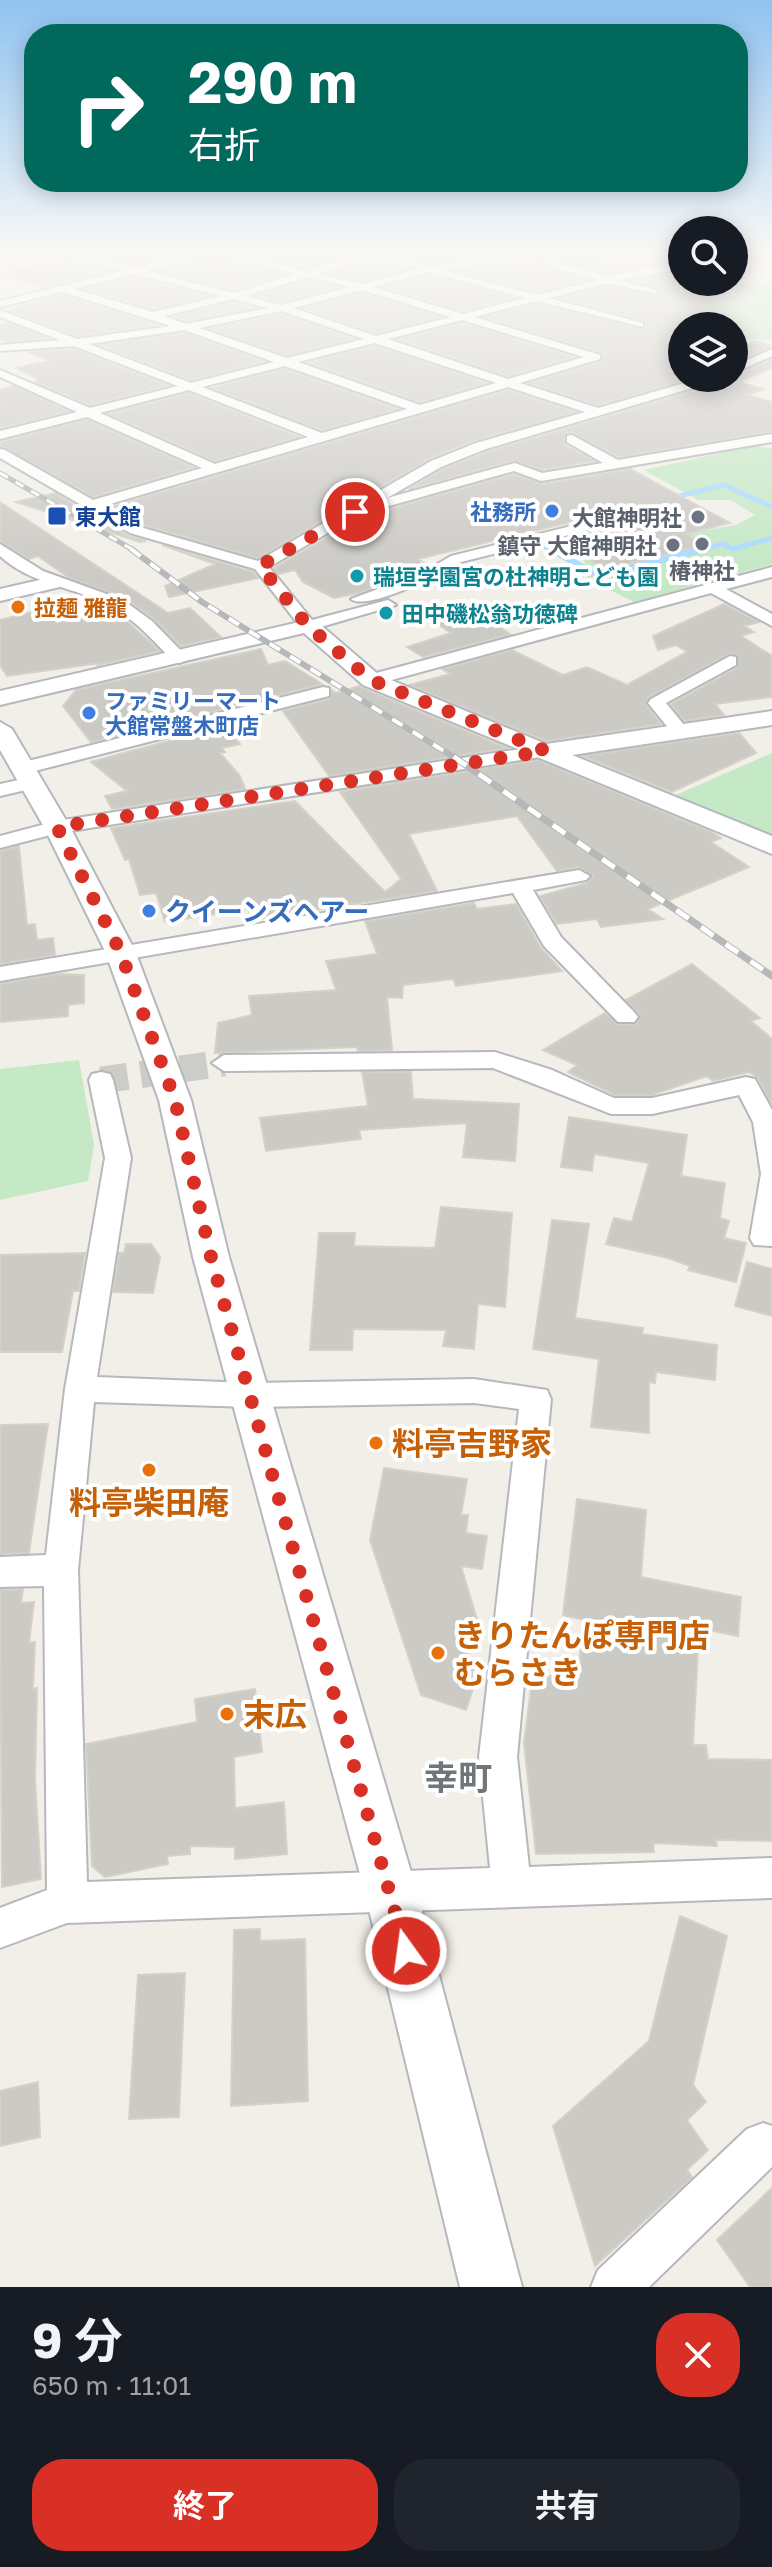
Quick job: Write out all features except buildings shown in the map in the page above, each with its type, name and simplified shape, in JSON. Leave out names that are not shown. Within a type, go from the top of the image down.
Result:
[{"type":"street","points":[[127,361],[322,438]]},
{"type":"street","points":[[282,361],[420,409]]},
{"type":"street","points":[[0,435],[291,361]]},
{"type":"street","points":[[440,361],[597,412]]},
{"type":"street","points":[[94,504],[584,361]]},
{"type":"street","points":[[0,373],[215,469]]},
{"type":"street","points":[[260,566],[436,464],[481,446],[668,392]]},
{"type":"street","points":[[355,512],[515,467],[541,477],[772,438]]},
{"type":"street","points":[[572,439],[615,464]]},
{"type":"street","points":[[0,453],[135,530],[260,566],[308,626],[371,680],[772,846]]},
{"type":"street","points":[[348,615],[357,600],[429,575],[456,559],[651,510]]},
{"type":"street","points":[[0,548],[18,567],[108,598],[144,622],[180,658]]},
{"type":"street","points":[[371,680],[772,572]]},
{"type":"street","points":[[0,595],[57,582]]},
{"type":"street","points":[[713,588],[772,621]]},
{"type":"street","points":[[0,698],[180,658],[388,605]]},
{"type":"street","points":[[680,731],[657,703],[730,661]]},
{"type":"street","points":[[0,790],[28,775],[323,692]]},
{"type":"street","points":[[0,842],[57,827],[772,718]]},
{"type":"street","points":[[0,729],[57,827],[120,951],[175,1100],[211,1257],[390,1889],[491,2287]]},
{"type":"street","points":[[0,974],[120,951],[579,876]]},
{"type":"street","points":[[520,886],[552,941],[626,1017]]},
{"type":"street","points":[[224,1063],[495,1060],[543,1076],[611,1106],[652,1106],[746,1085],[766,1122],[772,1170]]},
{"type":"street","points":[[67,1903],[61,1570],[80,1389],[118,1158],[101,1080]]},
{"type":"street","points":[[764,1238],[772,1179]]},
{"type":"street","points":[[80,1389],[249,1395],[474,1391],[536,1399],[498,1757],[511,1885]]},
{"type":"street","points":[[0,1572],[61,1570]]},
{"type":"street","points":[[0,1928],[67,1903],[390,1889],[772,1878]]},
{"type":"street","points":[[615,2287],[763,2145]]},
{"type":"green space","points":[[753,446],[772,448],[772,564],[634,602],[588,579],[584,559],[665,537],[736,525],[755,515],[731,500],[698,500],[644,470]]},
{"type":"green space","points":[[772,753],[772,835],[676,795]]},
{"type":"green space","points":[[79,1060],[94,1145],[88,1181],[0,1200],[0,1069]]},
{"type":"waterway","points":[[675,497],[724,485],[772,507]]},
{"type":"waterway","points":[[696,551],[723,544],[733,549],[772,538]]},
{"type":"waterway","points":[[542,545],[553,551]]},
{"type":"waterway","points":[[549,549],[600,576],[704,549]]},
{"type":"tunnel","points":[[101,1080],[224,1063]]},
{"type":"railway","points":[[0,473],[135,551]]},
{"type":"railway","points":[[131,549],[202,602],[456,758]]},
{"type":"railway","points":[[456,758],[772,976]]},
{"type":"place","name":"社務所","points":[[552,511]]},
{"type":"place","name":"東大館","points":[[57,516]]},
{"type":"place","name":"大館神明社","points":[[698,517]]},
{"type":"place","name":"椿神社","points":[[702,544]]},
{"type":"place","name":"鎮守 大館神明社","points":[[673,545]]},
{"type":"place","name":"瑞垣学園宮の杜神明こども園","points":[[357,576]]},
{"type":"place","name":"拉麺 雅龍","points":[[18,607]]},
{"type":"place","name":"田中磯松翁功徳碑","points":[[386,613]]},
{"type":"place","name":"ファミリーマート 大館常盤木町店","points":[[89,713]]},
{"type":"place","name":"クイーンズヘアー","points":[[149,911]]},
{"type":"place","name":"料亭吉野家","points":[[376,1443]]},
{"type":"place","name":"料亭柴田庵","points":[[149,1470]]},
{"type":"place","name":"きりたんぽ専門店 むらさき","points":[[438,1653]]},
{"type":"place","name":"末広","points":[[227,1714]]},
{"type":"district","name":"幸町","points":[[458,1777]]},
{"type":"route","points":[[355,512],[260,566],[308,626],[371,680],[546,751],[57,827],[120,951],[175,1100],[211,1257],[406,1951]]}]
